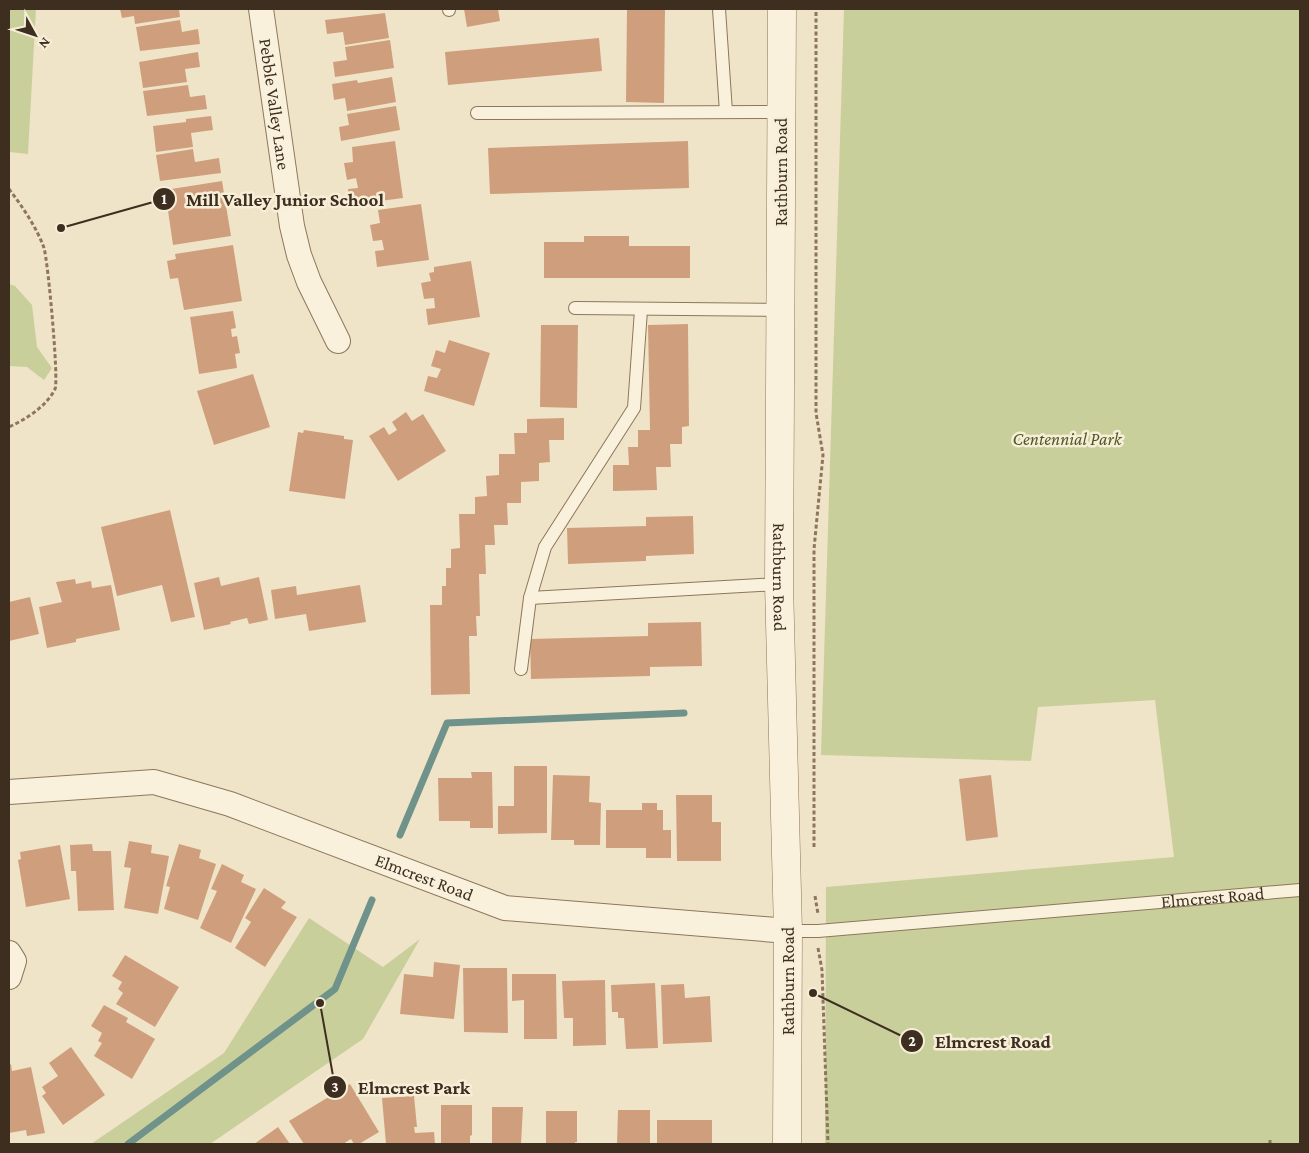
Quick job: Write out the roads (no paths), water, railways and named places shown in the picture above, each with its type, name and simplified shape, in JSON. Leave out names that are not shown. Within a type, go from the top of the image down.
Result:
[{"type":"street","name":"Pebble Valley Lane","points":[[261,9],[292,226],[299,255],[309,282],[338,341]]},
{"type":"street","name":"Rathburn Road","points":[[782,9],[779,584],[788,931],[787,1144]]},
{"type":"street","name":"Elmcrest Road","points":[[9,792],[154,782],[230,804],[505,908],[788,931]]},
{"type":"street","points":[[9,953],[14,960],[9,977]]},
{"type":"lane","points":[[719,9],[726,112]]},
{"type":"lane","points":[[477,113],[782,112]]},
{"type":"lane","points":[[575,308],[781,310]]},
{"type":"lane","points":[[521,669],[530,598],[545,547],[634,408],[641,310]]},
{"type":"lane","points":[[530,598],[779,584]]},
{"type":"lane","name":"Elmcrest Road","points":[[788,931],[1300,890]]},
{"type":"waterway","points":[[400,835],[447,723],[684,713]]},
{"type":"waterway","points":[[128,1144],[335,989],[372,900]]},
{"type":"place","name":"Mill Valley Junior School","points":[[61,228]]},
{"type":"place","name":"Elmcrest Road","points":[[813,993]]},
{"type":"place","name":"Elmcrest Park","points":[[320,1003]]},
{"type":"park label","name":"Centennial Park","points":[[1067,439]]}]
